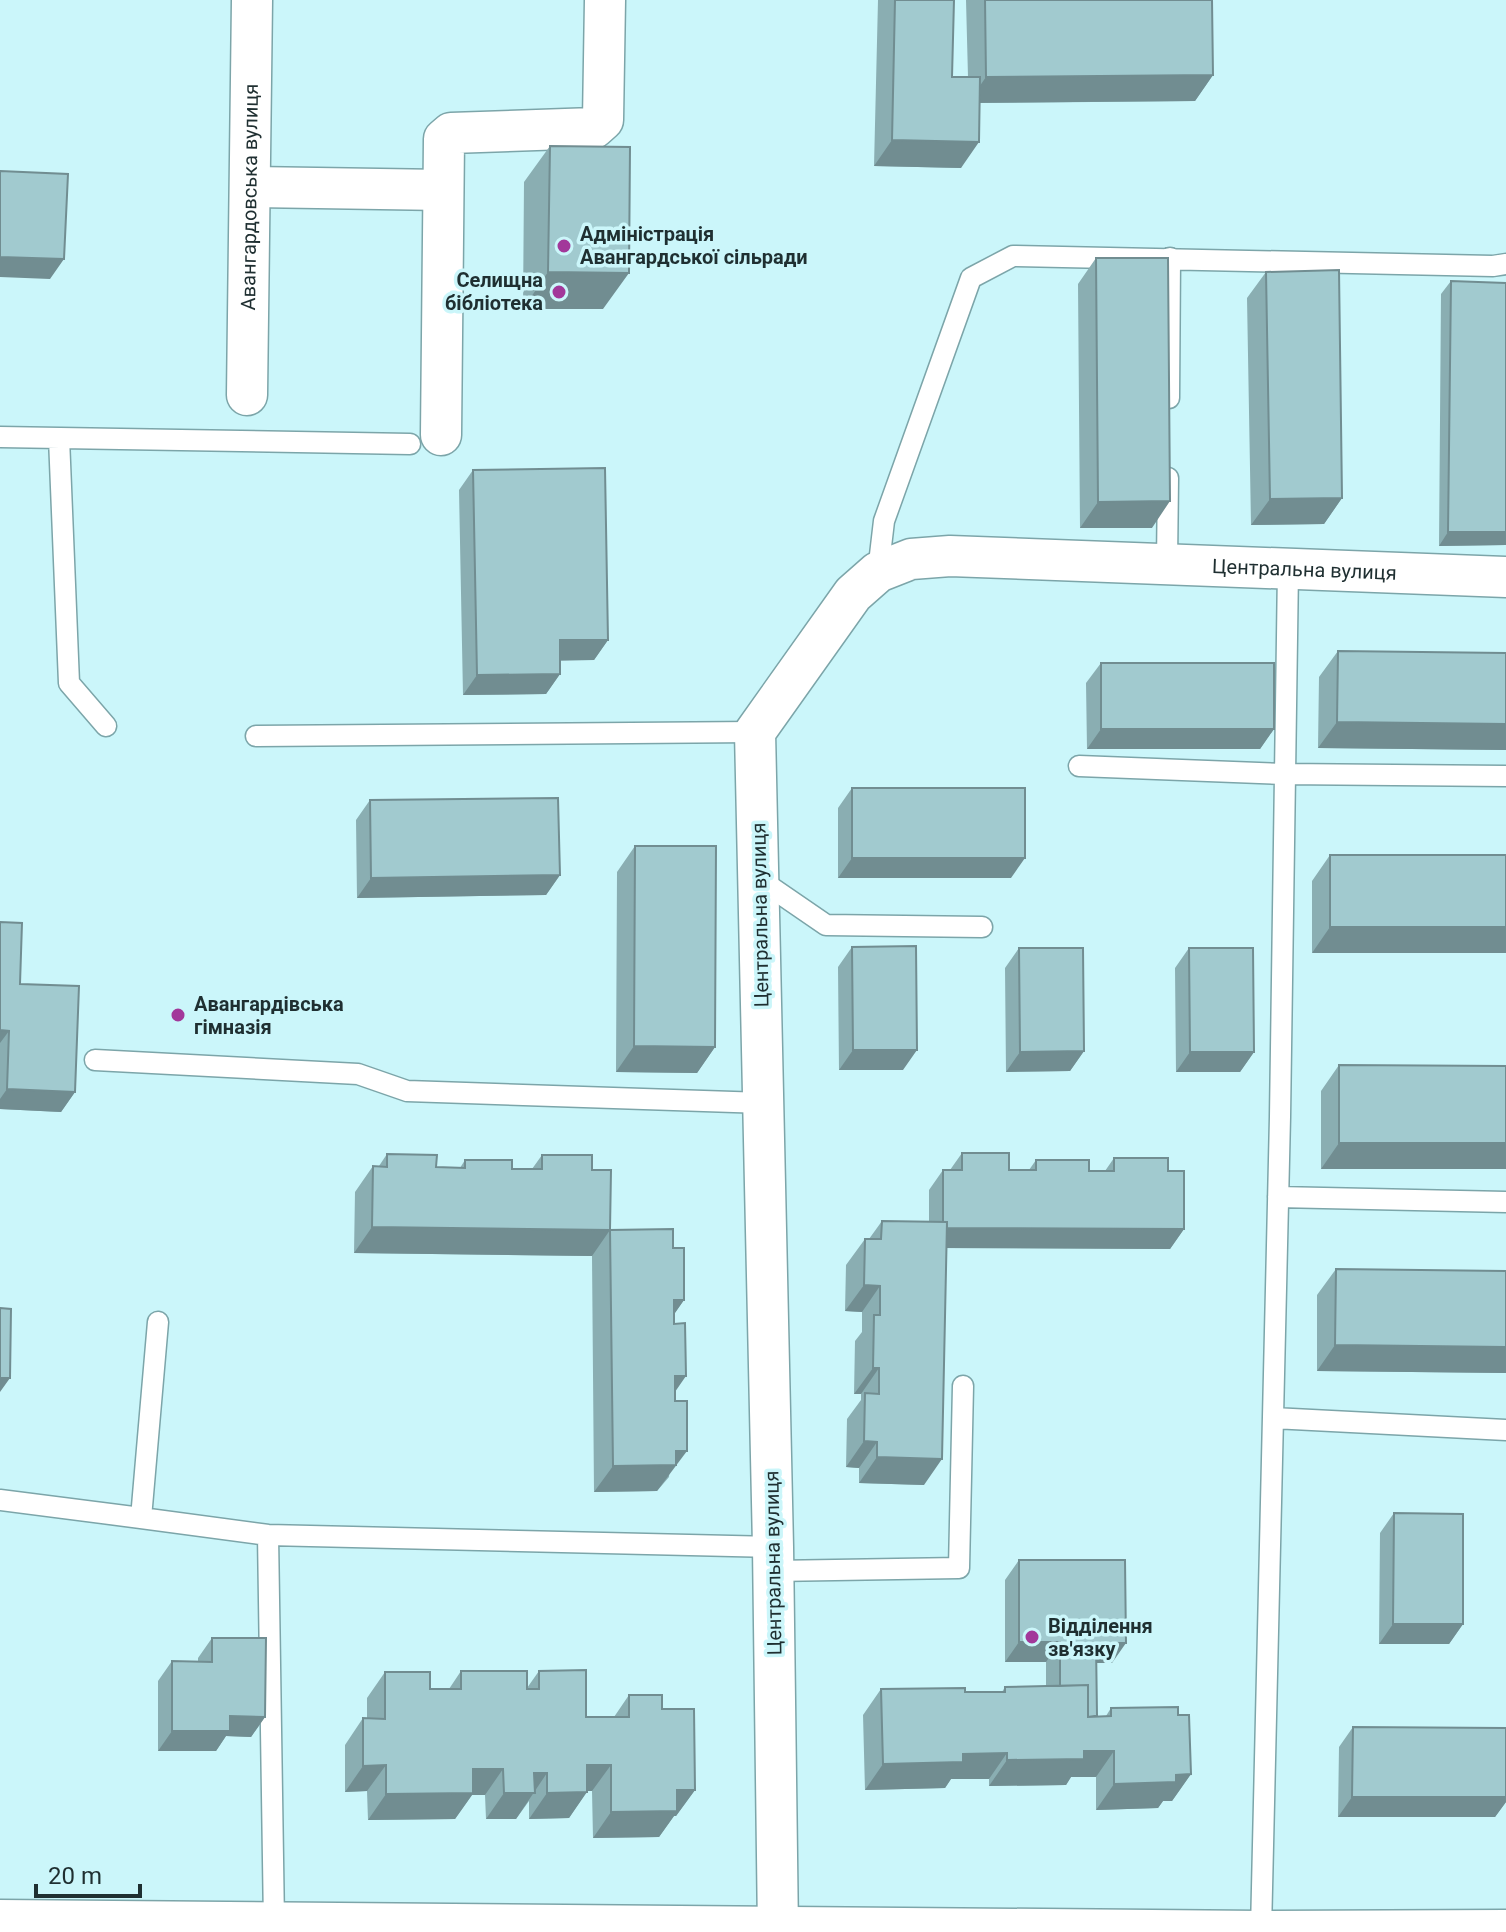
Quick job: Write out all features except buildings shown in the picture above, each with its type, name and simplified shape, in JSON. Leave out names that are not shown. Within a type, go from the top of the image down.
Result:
[{"type":"street","name":"Авангардовська вулиця","points":[[247,395],[252,0]]},
{"type":"street","points":[[425,439],[444,139],[451,133],[594,128],[600,125],[603,120],[605,0]]},
{"type":"street","points":[[251,187],[443,190]]},
{"type":"street","name":"Центральна вулиця","points":[[778,1929],[755,732],[853,594],[878,572],[911,559],[950,556],[1506,577]]},
{"type":"street","points":[[0,1920],[778,1929],[1506,1930]]},
{"type":"lane","points":[[878,572],[884,521],[971,278],[1013,256],[1506,264]]},
{"type":"lane","points":[[1169,411],[1170,258]]},
{"type":"lane","points":[[0,437],[425,439]]},
{"type":"lane","points":[[59,438],[69,683],[106,726]]},
{"type":"lane","points":[[1167,563],[1168,456]]},
{"type":"lane","points":[[1261,1931],[1278,1197],[1288,569]]},
{"type":"lane","points":[[256,736],[755,732]]},
{"type":"lane","points":[[1079,766],[1283,774],[1506,776]]},
{"type":"lane","points":[[759,879],[826,925],[982,927]]},
{"type":"lane","points":[[95,1060],[358,1074],[407,1091],[764,1103]]},
{"type":"lane","points":[[1278,1197],[1506,1202]]},
{"type":"lane","points":[[141,1518],[158,1322]]},
{"type":"lane","points":[[0,1500],[268,1535],[959,1568],[963,1386]]},
{"type":"lane","points":[[1273,1418],[1506,1430]]},
{"type":"lane","points":[[268,1535],[274,1924]]},
{"type":"place","name":"Адміністрація Авангардської сільради","points":[[564,246]]},
{"type":"place","name":"Селищна бібліотека","points":[[559,292]]},
{"type":"place","name":"Авангардівська гімназія","points":[[178,1015]]},
{"type":"place","name":"Відділення зв'язку","points":[[1032,1637]]}]
